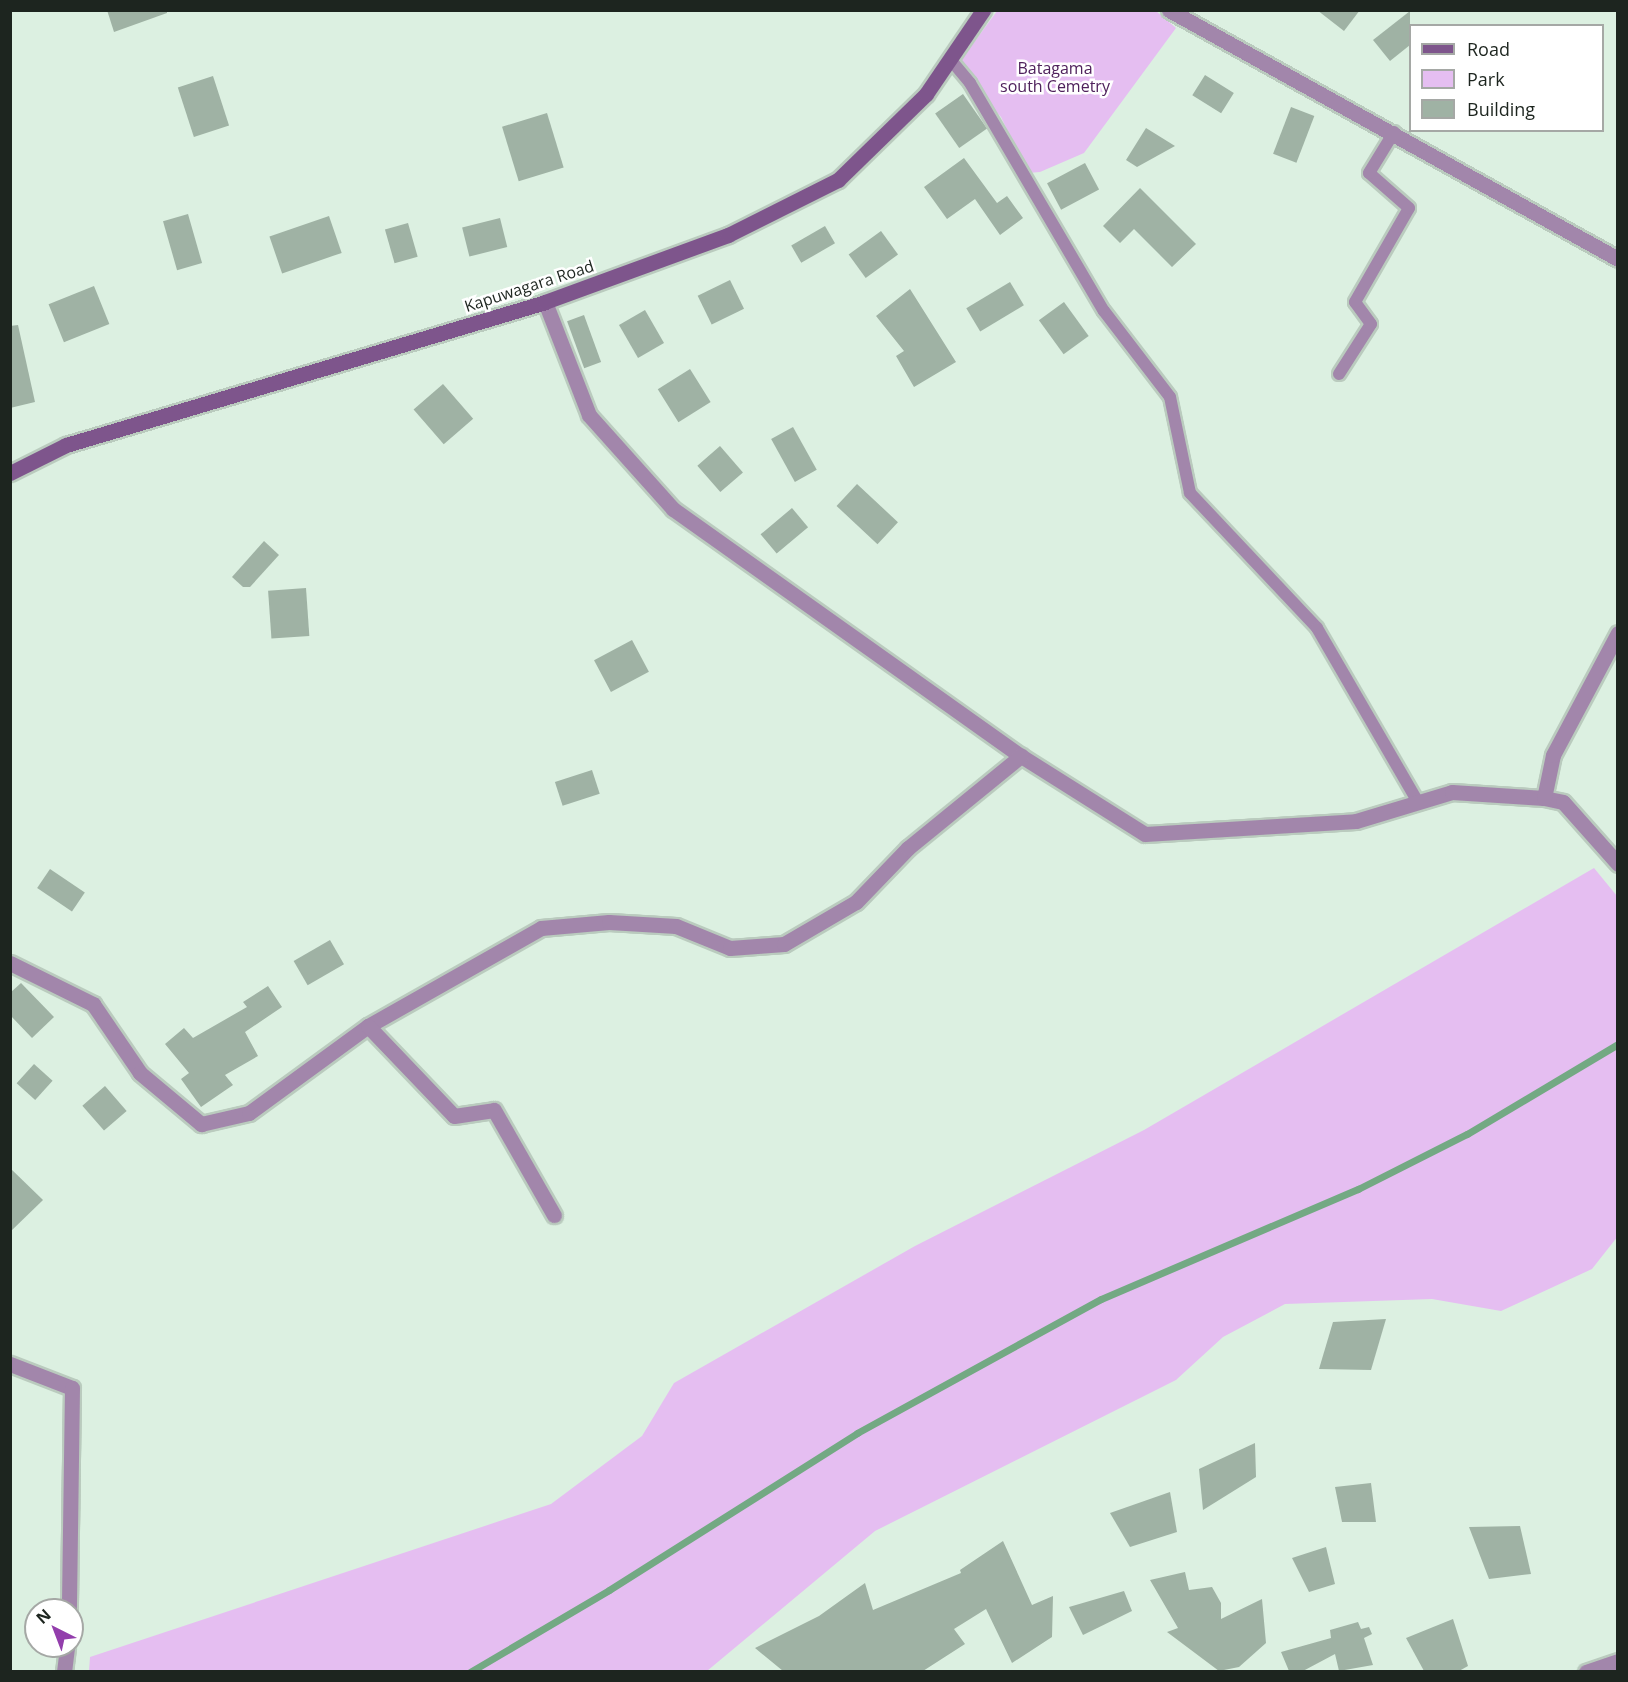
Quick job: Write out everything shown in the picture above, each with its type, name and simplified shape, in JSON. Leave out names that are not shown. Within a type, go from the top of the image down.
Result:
[{"type":"street","name":"Kapuwagara Road","points":[[10,473],[66,445],[546,302],[728,235],[838,180],[926,94],[983,10]]},
{"type":"street","points":[[1169,10],[1394,132],[1617,259]]},
{"type":"street","points":[[546,302],[589,415],[673,509],[1021,756],[1145,834],[1356,821],[1452,792],[1544,798],[1563,802],[1617,864]]},
{"type":"street","points":[[1544,798],[1554,755],[1617,633]]},
{"type":"street","points":[[10,963],[93,1004],[140,1073],[201,1124],[249,1113],[368,1026],[541,928],[609,922],[676,926],[730,948],[784,944],[856,902],[908,848],[1021,756]]},
{"type":"street","points":[[368,1026],[454,1116],[494,1110],[555,1215]]},
{"type":"street","points":[[10,1364],[72,1388],[69,1598]]},
{"type":"street","points":[[1586,1671],[1617,1661]]},
{"type":"lane","points":[[950,59],[970,84],[1104,311],[1170,397],[1190,493],[1317,628],[1418,802]]},
{"type":"lane","points":[[1339,374],[1371,324],[1355,302],[1409,208],[1369,173],[1394,132]]},
{"type":"green space","name":"Batagama south Cemetry","points":[[997,11],[1156,11],[1176,28],[1084,153],[1040,172],[1028,173],[1001,117],[956,67]]},
{"type":"green space","points":[[1594,868],[1617,896],[1618,1236],[1592,1269],[1501,1311],[1432,1299],[1285,1304],[1223,1337],[1176,1380],[875,1531],[707,1671],[89,1671],[90,1657],[551,1504],[642,1436],[674,1383],[915,1246],[1144,1130]]},
{"type":"building","points":[[107,10],[167,10],[167,13],[114,32]]},
{"type":"building","points":[[1317,10],[1360,10],[1344,31]]},
{"type":"building","points":[[1410,11],[1409,46],[1390,61],[1373,40]]},
{"type":"building","points":[[1205,75],[1234,93],[1221,113],[1192,95]]},
{"type":"building","points":[[213,76],[229,125],[194,137],[178,87]]},
{"type":"building","points":[[963,94],[987,128],[959,148],[935,114]]},
{"type":"building","points":[[1291,107],[1314,116],[1296,163],[1273,154]]},
{"type":"building","points":[[547,113],[564,168],[519,181],[502,127]]},
{"type":"building","points":[[1146,128],[1175,146],[1137,167],[1126,160]]},
{"type":"building","points":[[964,158],[997,203],[1007,196],[1023,218],[1000,235],[975,199],[947,219],[924,187]]},
{"type":"building","points":[[1085,163],[1099,189],[1061,210],[1047,183]]},
{"type":"building","points":[[1140,188],[1196,244],[1172,267],[1134,229],[1120,243],[1103,226]]},
{"type":"building","points":[[188,214],[202,263],[177,270],[163,221]]},
{"type":"building","points":[[329,216],[342,253],[282,273],[269,237]]},
{"type":"building","points":[[500,218],[507,247],[469,257],[462,227]]},
{"type":"building","points":[[408,223],[418,257],[395,263],[385,230]]},
{"type":"building","points":[[825,226],[835,243],[801,263],[791,246]]},
{"type":"building","points":[[881,231],[898,254],[866,278],[849,255]]},
{"type":"building","points":[[730,280],[744,309],[712,325],[698,296]]},
{"type":"building","points":[[1010,282],[1024,305],[980,331],[966,308]]},
{"type":"building","points":[[94,286],[109,324],[64,342],[49,304]]},
{"type":"building","points":[[910,289],[956,362],[914,387],[896,356],[904,351],[876,316]]},
{"type":"building","points":[[1064,302],[1089,336],[1064,354],[1039,320]]},
{"type":"building","points":[[645,310],[664,343],[638,358],[619,325]]},
{"type":"building","points":[[584,315],[601,362],[584,368],[567,321]]},
{"type":"building","points":[[18,325],[35,402],[10,408],[10,326]]},
{"type":"building","points":[[690,369],[711,402],[678,422],[658,389]]},
{"type":"building","points":[[443,384],[473,419],[444,444],[414,410]]},
{"type":"building","points":[[793,427],[817,470],[795,482],[771,439]]},
{"type":"building","points":[[720,446],[743,472],[720,492],[697,466]]},
{"type":"building","points":[[857,484],[898,522],[877,544],[837,506]]},
{"type":"building","points":[[792,508],[808,527],[777,554],[761,534]]},
{"type":"building","points":[[264,541],[279,555],[250,587],[243,587],[232,577]]},
{"type":"building","points":[[306,588],[309,636],[271,639],[268,591]]},
{"type":"building","points":[[632,640],[649,672],[611,692],[594,660]]},
{"type":"building","points":[[592,770],[600,794],[563,806],[555,782]]},
{"type":"building","points":[[50,869],[85,892],[72,912],[37,888]]},
{"type":"building","points":[[330,940],[344,964],[308,985],[294,961]]},
{"type":"building","points":[[21,983],[54,1017],[32,1038],[10,1015],[10,993]]},
{"type":"building","points":[[268,986],[282,1007],[245,1032],[258,1056],[225,1075],[233,1085],[201,1107],[181,1079],[189,1073],[165,1044],[184,1028],[193,1038],[247,1007],[243,1002]]},
{"type":"building","points":[[34,1064],[53,1081],[35,1100],[17,1083]]},
{"type":"building","points":[[105,1086],[127,1111],[104,1131],[82,1106]]},
{"type":"building","points":[[10,1168],[43,1200],[10,1232]]},
{"type":"building","points":[[1386,1319],[1371,1370],[1319,1369],[1333,1322]]},
{"type":"building","points":[[1255,1443],[1256,1477],[1203,1510],[1199,1469]]},
{"type":"building","points":[[1371,1483],[1376,1522],[1342,1522],[1335,1487]]},
{"type":"building","points":[[1170,1492],[1177,1532],[1130,1547],[1110,1513]]},
{"type":"building","points":[[1520,1526],[1531,1574],[1489,1579],[1469,1527]]},
{"type":"building","points":[[1003,1541],[1032,1605],[1053,1596],[1052,1637],[1012,1663],[986,1609],[954,1629],[965,1644],[923,1671],[783,1671],[755,1648],[819,1616],[865,1583],[873,1610],[961,1573],[960,1570]]},
{"type":"building","points":[[1326,1547],[1335,1584],[1309,1592],[1292,1558]]},
{"type":"building","points":[[1185,1572],[1189,1590],[1212,1587],[1221,1603],[1221,1619],[1262,1599],[1266,1643],[1239,1667],[1219,1671],[1167,1632],[1178,1628],[1150,1580]]},
{"type":"building","points":[[1124,1591],[1132,1611],[1083,1635],[1069,1607]]},
{"type":"building","points":[[1453,1619],[1468,1666],[1459,1671],[1424,1671],[1406,1638]]},
{"type":"building","points":[[1358,1622],[1361,1629],[1369,1627],[1372,1634],[1364,1638],[1373,1665],[1339,1671],[1335,1654],[1303,1671],[1289,1671],[1281,1652],[1331,1638],[1330,1630]]},
{"type":"waterway","points":[[470,1672],[609,1590],[857,1433],[1101,1299],[1358,1189],[1467,1134],[1618,1044]]}]
